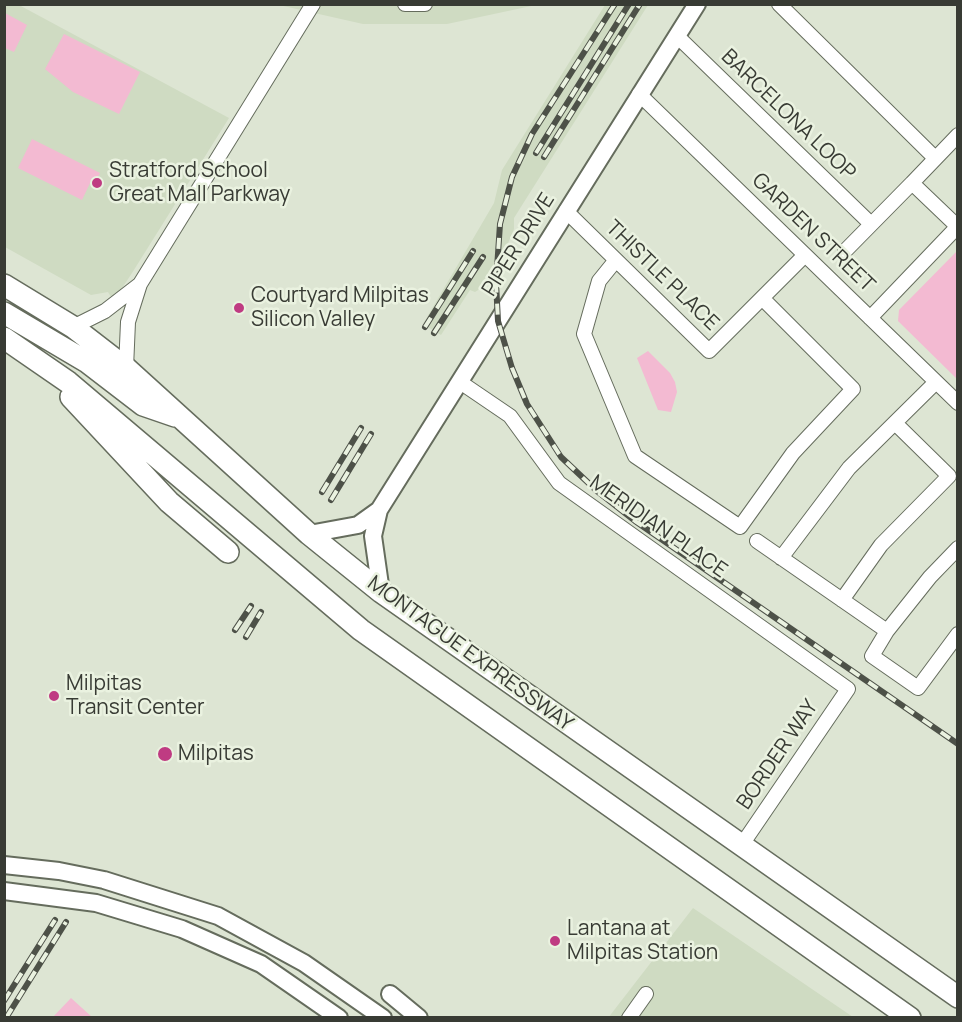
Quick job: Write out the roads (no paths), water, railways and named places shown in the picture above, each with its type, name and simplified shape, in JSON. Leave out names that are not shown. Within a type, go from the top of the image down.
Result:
[{"type":"highway","name":"MONTAGUE EXPRESSWAY","points":[[4,285],[73,327],[126,368],[309,534],[381,592],[957,997]]},
{"type":"highway","points":[[4,313],[87,362],[143,405],[184,419]]},
{"type":"highway","name":"MONTAGUE EXPRESSWAY","points":[[5,339],[38,361],[129,432],[361,630],[910,1017]]},
{"type":"highway","points":[[38,361],[170,502],[228,552]]},
{"type":"street","points":[[126,368],[128,322],[140,284],[313,4]]},
{"type":"street","points":[[405,4],[425,4]]},
{"type":"street","name":"PIPER DRIVE","points":[[381,592],[373,536],[380,510],[697,4]]},
{"type":"street","points":[[779,4],[935,158]]},
{"type":"street","name":"BARCELONA LOOP","points":[[677,36],[871,224]]},
{"type":"street","name":"GARDEN STREET","points":[[639,94],[957,403]]},
{"type":"street","points":[[844,251],[957,135]]},
{"type":"street","points":[[870,318],[957,226],[912,183]]},
{"type":"street","name":"THISTLE PLACE","points":[[566,211],[709,351],[805,255]]},
{"type":"street","points":[[616,260],[599,281],[584,334],[635,456],[740,527],[793,453],[853,389],[762,298]]},
{"type":"street","points":[[73,327],[105,311],[140,284]]},
{"type":"street","name":"MERIDIAN PLACE","points":[[460,382],[510,416],[560,483],[848,689]]},
{"type":"street","points":[[781,558],[849,468],[936,382]]},
{"type":"street","points":[[842,600],[881,545],[949,476],[895,423]]},
{"type":"street","name":"PIPER DRIVE","points":[[309,534],[358,525],[380,510]]},
{"type":"street","points":[[757,540],[887,631]]},
{"type":"street","points":[[957,548],[930,577],[887,631],[872,656],[918,688],[957,634]]},
{"type":"street","name":"BORDER WAY","points":[[741,846],[848,689]]},
{"type":"street","points":[[4,865],[59,871],[104,880],[218,916],[303,963],[383,1017]]},
{"type":"street","points":[[4,891],[96,903],[182,929],[261,964],[339,1017]]},
{"type":"street","points":[[390,994],[420,1017]]},
{"type":"street","points":[[629,1017],[645,994]]},
{"type":"railway","points":[[615,4],[532,134],[512,177],[500,224],[496,283],[498,321],[512,368],[527,404],[561,457],[598,492],[635,521],[958,744]]},
{"type":"railway","points":[[536,153],[629,4]]},
{"type":"railway","points":[[544,157],[640,4]]},
{"type":"railway","points":[[425,327],[473,251]]},
{"type":"railway","points":[[434,333],[483,257]]},
{"type":"railway","points":[[322,492],[361,428]]},
{"type":"railway","points":[[331,500],[371,434]]},
{"type":"railway","points":[[235,630],[251,606]]},
{"type":"railway","points":[[246,637],[261,612]]},
{"type":"railway","points":[[4,1001],[55,920]]},
{"type":"railway","points":[[6,1018],[66,922]]},
{"type":"place","name":"Stratford School Great Mall Parkway","points":[[97,183]]},
{"type":"place","name":"Courtyard Milpitas Silicon Valley","points":[[239,308]]},
{"type":"place","name":"Milpitas Transit Center","points":[[54,696]]},
{"type":"place","name":"Milpitas","points":[[165,754]]},
{"type":"place","name":"Lantana at Milpitas Station","points":[[555,941]]}]
